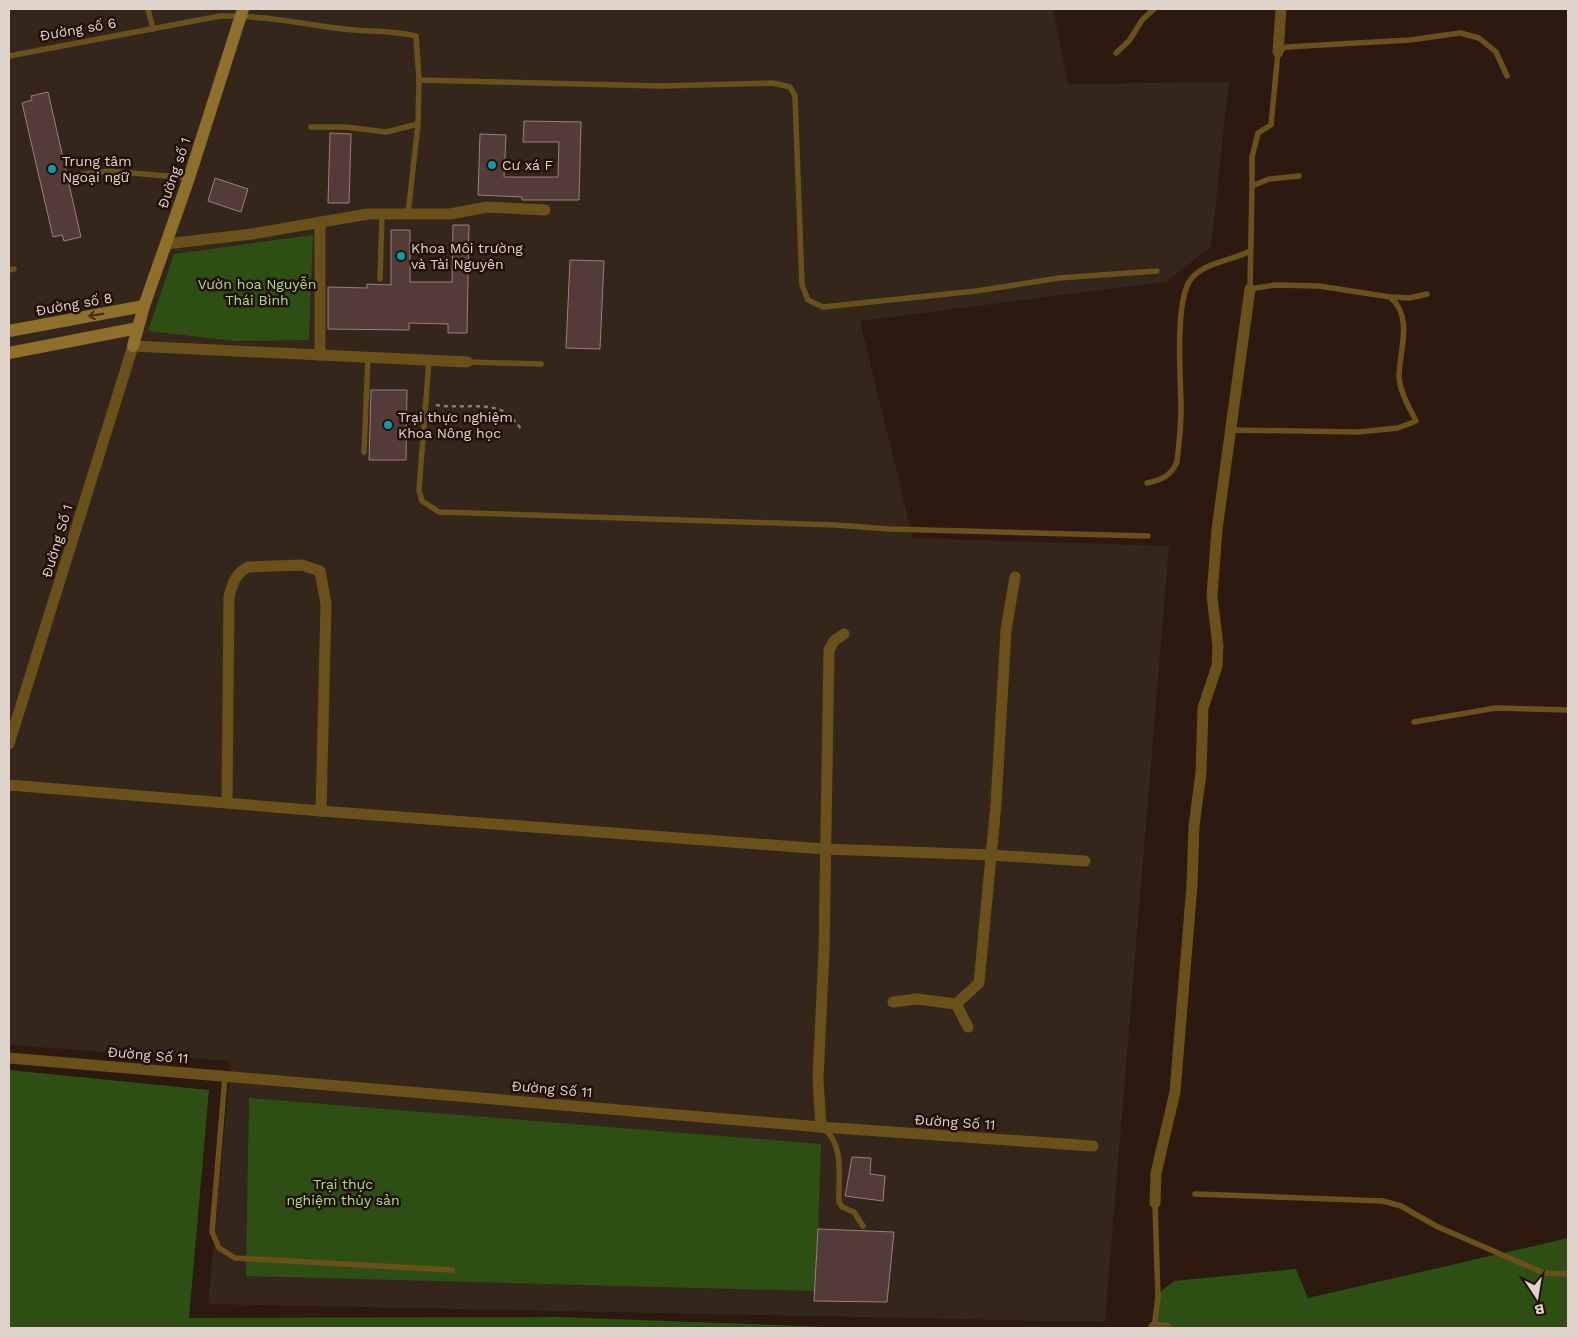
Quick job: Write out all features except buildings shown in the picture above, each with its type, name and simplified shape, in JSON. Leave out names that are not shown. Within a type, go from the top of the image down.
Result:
[{"type":"street","points":[[1278,52],[1281,9]]},
{"type":"street","name":"Đường số 1","points":[[133,346],[144,306],[189,178],[242,12]]},
{"type":"street","points":[[166,244],[252,234],[320,222],[382,214],[450,214],[487,207],[545,210]]},
{"type":"street","points":[[320,222],[320,355]]},
{"type":"street","points":[[1155,1204],[1156,1173],[1175,1092],[1192,885],[1194,826],[1201,773],[1203,708],[1216,666],[1218,646],[1212,596],[1217,529],[1250,290]]},
{"type":"street","name":"Đường số 8","points":[[9,331],[144,306]]},
{"type":"street","points":[[9,354],[138,328]]},
{"type":"street","points":[[133,346],[467,362]]},
{"type":"street","name":"Đường Số 1","points":[[9,744],[133,346]]},
{"type":"street","points":[[227,803],[229,596],[234,580],[241,571],[248,567],[302,565],[320,571],[326,604],[321,811]]},
{"type":"street","points":[[893,1002],[917,999],[956,1004],[979,983],[992,855],[1006,630],[1015,577]]},
{"type":"street","points":[[821,1127],[818,1079],[824,951],[824,849],[829,650],[834,641],[844,634]]},
{"type":"street","points":[[9,785],[824,849],[992,855],[1084,861]]},
{"type":"street","points":[[956,1004],[968,1027]]},
{"type":"street","name":"Đường Số 11","points":[[9,1058],[821,1127],[1093,1146]]},
{"type":"street","points":[[1154,1328],[1166,1328]]},
{"type":"lane","points":[[148,9],[153,29]]},
{"type":"lane","points":[[1116,53],[1129,41],[1142,20],[1154,9]]},
{"type":"lane","name":"Đường số 6","points":[[9,56],[242,12],[307,24],[416,36],[418,80]]},
{"type":"lane","points":[[1427,294],[1410,298],[1390,297],[1319,286],[1275,285],[1250,290],[1252,157],[1258,133],[1271,125],[1278,52],[1294,45],[1410,40],[1460,33],[1479,38],[1496,52],[1507,76]]},
{"type":"lane","points":[[408,214],[418,124],[418,80],[661,86],[773,83],[790,87],[795,96],[802,285],[808,300],[823,307],[976,291],[1059,278],[1157,271]]},
{"type":"lane","points":[[312,126],[345,127],[386,132],[418,124]]},
{"type":"lane","points":[[76,176],[109,171],[189,178]]},
{"type":"lane","points":[[1252,186],[1269,179],[1299,176]]},
{"type":"lane","points":[[380,279],[382,214]]},
{"type":"lane","points":[[1147,483],[1166,477],[1174,470],[1177,462],[1181,408],[1179,336],[1186,290],[1191,278],[1207,267],[1237,258],[1250,251]]},
{"type":"lane","points":[[1231,430],[1358,432],[1398,428],[1416,420],[1404,395],[1399,378],[1403,341],[1402,312],[1398,304],[1390,297]]},
{"type":"lane","points":[[364,452],[368,357]]},
{"type":"lane","points":[[430,360],[420,496],[426,506],[439,512],[1148,536]]},
{"type":"lane","points":[[467,362],[541,364]]},
{"type":"lane","points":[[1414,722],[1496,708],[1568,710]]},
{"type":"lane","points":[[225,1076],[212,1232],[219,1248],[235,1258],[452,1270]]},
{"type":"lane","points":[[821,1127],[830,1135],[837,1152],[838,1202],[842,1207],[854,1212],[863,1226]]},
{"type":"lane","points":[[1195,1194],[1383,1201],[1400,1206],[1436,1226],[1544,1274],[1568,1274]]},
{"type":"lane","points":[[1154,1328],[1158,1298],[1155,1204]]},
{"type":"path","points":[[427,404],[448,407],[480,407],[504,411],[522,430]]},
{"type":"shaded area","points":[[9,9],[1053,9],[1068,84],[1229,82],[1211,247],[1166,282],[860,321],[913,538],[1169,546],[1105,1322],[208,1304],[231,1061],[9,1045]]},
{"type":"green space","name":"Vườn hoa Nguyễn Thái Bình","points":[[313,235],[309,340],[234,341],[148,331],[174,254]]},
{"type":"green space","points":[[9,1070],[209,1090],[189,1318],[558,1317],[856,1328],[9,1328]]},
{"type":"green space","name":"Trại thực nghiệm thủy sản","points":[[249,1098],[821,1144],[816,1291],[246,1276]]},
{"type":"green space","points":[[1568,1238],[1568,1328],[1153,1328],[1155,1296],[1174,1281],[1296,1269],[1308,1298]]},
{"type":"place","name":"Cư xá F","points":[[492,165]]},
{"type":"place","name":"Trung tâm Ngoại ngữ","points":[[52,169]]},
{"type":"place","name":"Khoa Môi trường và Tài Nguyên","points":[[401,256]]},
{"type":"place","name":"Trại thực nghiệm Khoa Nông học","points":[[388,425]]}]
